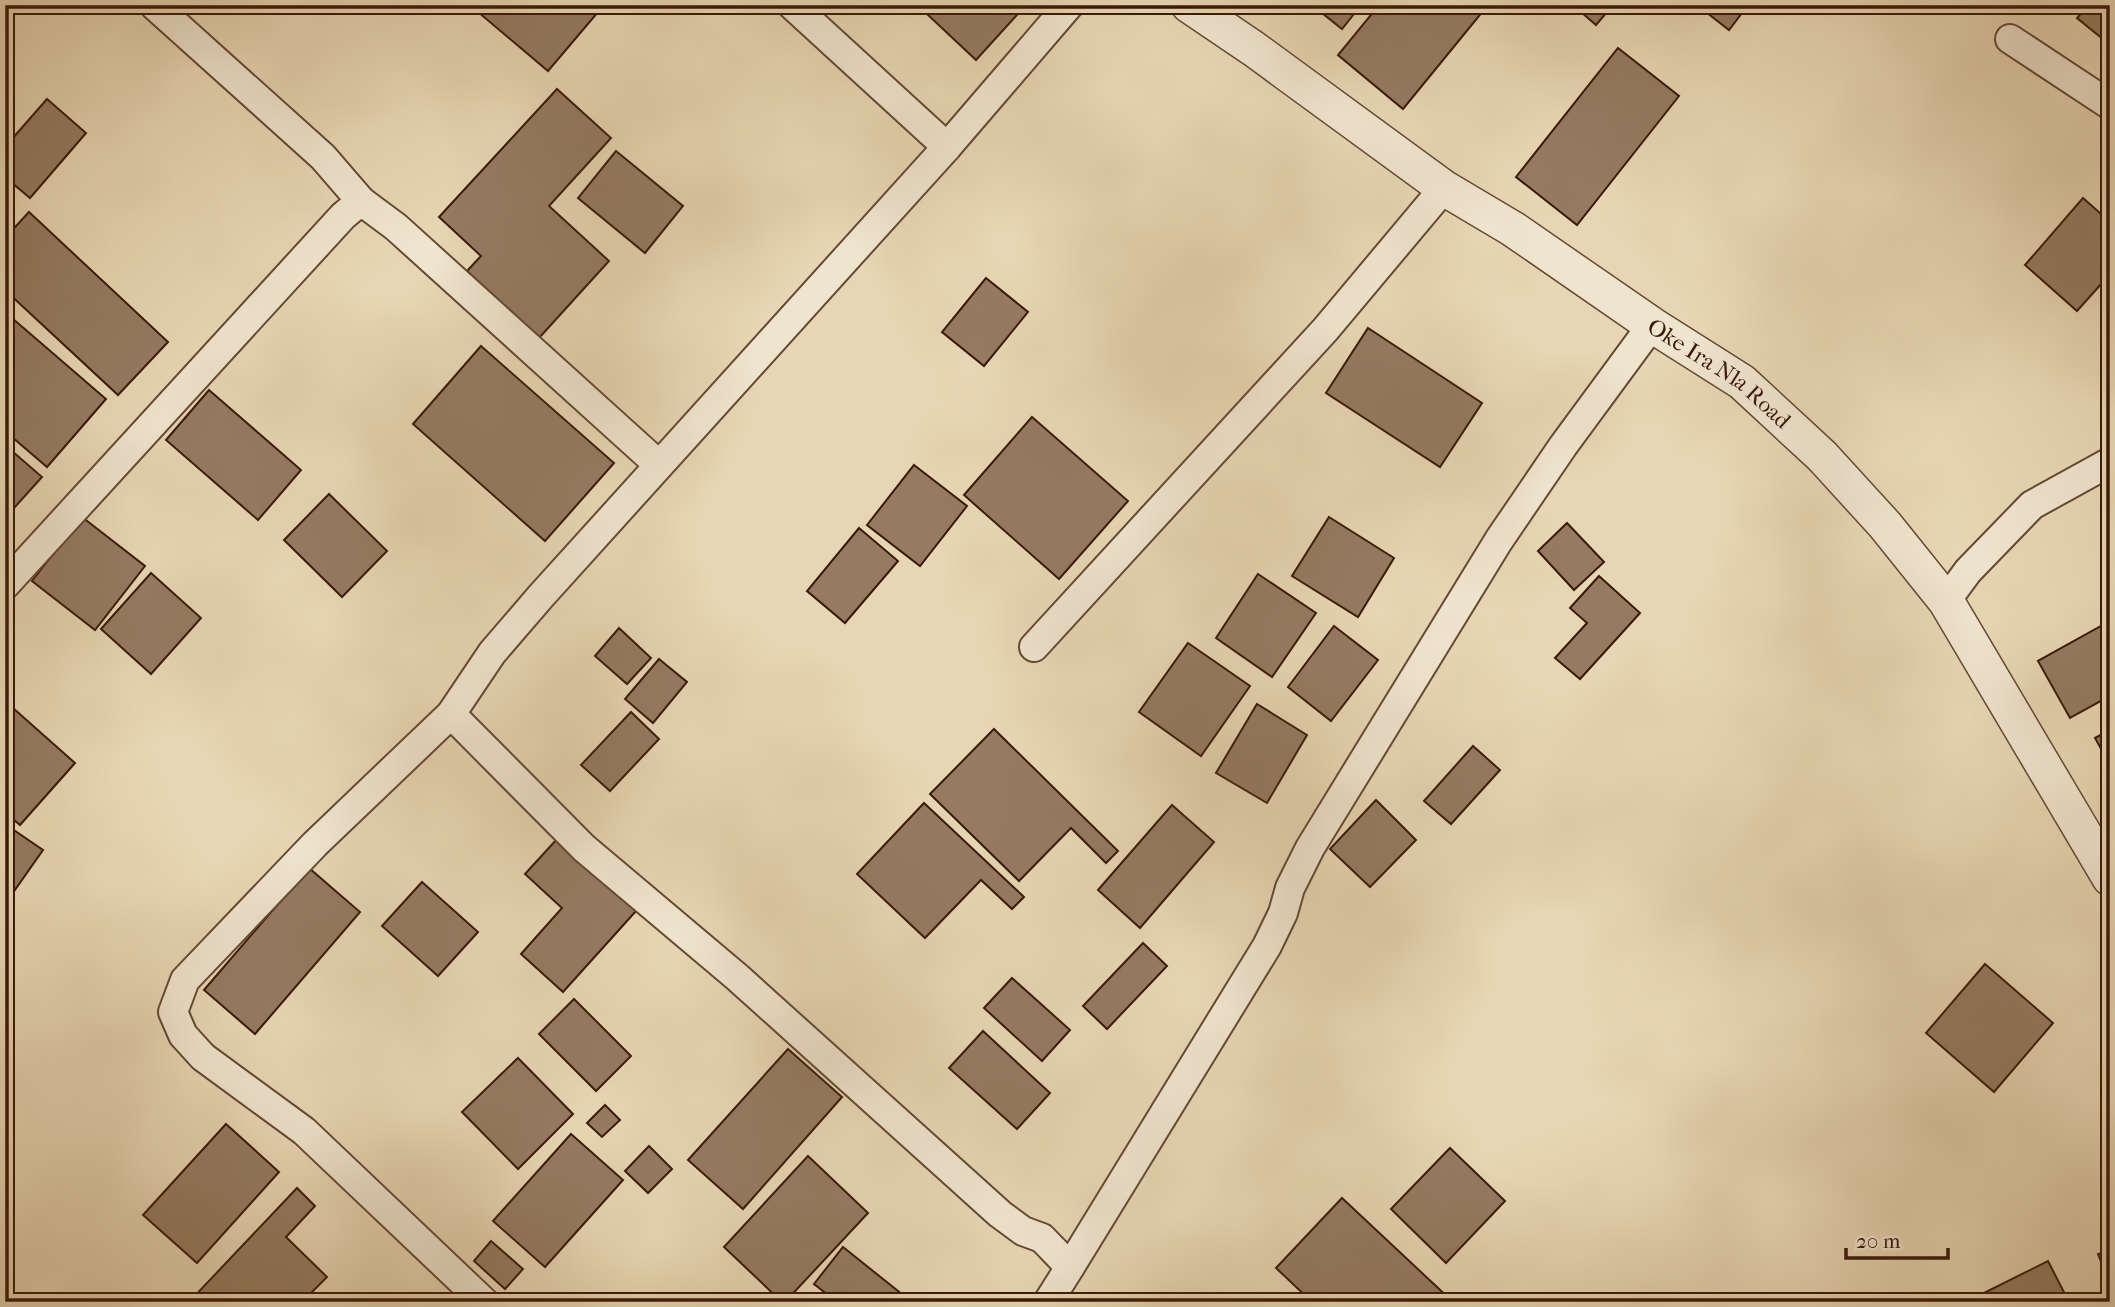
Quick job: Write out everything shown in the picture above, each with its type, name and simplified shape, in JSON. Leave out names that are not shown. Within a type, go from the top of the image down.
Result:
[{"type":"street","points":[[154,5],[323,157],[361,201],[396,228],[659,465]]},
{"type":"street","points":[[792,5],[947,147]]},
{"type":"street","points":[[484,1302],[304,1131],[203,1056],[183,1034],[173,1012],[185,980],[315,844],[451,714],[492,653],[947,147],[1069,5]]},
{"type":"street","name":"Oke Ira Nla Road","points":[[1189,5],[1444,188],[1513,229],[1652,325],[1742,382],[1822,456],[1885,525],[1946,601],[2110,878]]},
{"type":"street","points":[[2010,39],[2110,105]]},
{"type":"street","points":[[1034,647],[1325,330],[1444,188]]},
{"type":"street","points":[[5,585],[343,215],[361,201]]},
{"type":"street","points":[[1048,1302],[1267,946],[1283,913],[1290,888],[1310,848],[1499,540],[1563,446],[1652,325]]},
{"type":"street","points":[[1946,601],[1968,571],[2032,505],[2110,462]]},
{"type":"street","points":[[451,714],[584,848],[737,977],[1000,1213],[1023,1231],[1042,1238],[1070,1268]]},
{"type":"building","points":[[484,5],[604,5],[548,71],[478,12]]},
{"type":"building","points":[[937,5],[1026,5],[976,60],[928,15]]},
{"type":"building","points":[[1312,5],[1361,5],[1342,29]]},
{"type":"building","points":[[1379,5],[1488,5],[1403,109],[1338,55]]},
{"type":"building","points":[[1573,5],[1613,5],[1596,25]]},
{"type":"building","points":[[1697,5],[1748,5],[1729,30]]},
{"type":"building","points":[[2088,5],[2110,5],[2110,45],[2077,18]]},
{"type":"building","points":[[1618,48],[1679,96],[1577,225],[1516,177]]},
{"type":"building","points":[[557,89],[611,138],[549,206],[609,261],[539,338],[467,271],[481,256],[439,217]]},
{"type":"building","points":[[47,99],[86,133],[30,198],[5,177],[5,147]]},
{"type":"building","points":[[616,151],[683,206],[645,253],[578,198]]},
{"type":"building","points":[[2083,198],[2110,222],[2110,274],[2077,311],[2025,265]]},
{"type":"building","points":[[29,212],[168,342],[118,395],[5,290],[5,238]]},
{"type":"building","points":[[986,278],[1028,312],[984,366],[942,332]]},
{"type":"building","points":[[5,312],[106,399],[47,467],[5,431]]},
{"type":"building","points":[[1368,328],[1482,403],[1440,467],[1326,393]]},
{"type":"building","points":[[481,346],[614,463],[545,541],[413,424]]},
{"type":"building","points":[[209,390],[301,470],[258,520],[166,440]]},
{"type":"building","points":[[1032,417],[1128,501],[1059,579],[964,495]]},
{"type":"building","points":[[5,445],[42,477],[5,518]]},
{"type":"building","points":[[914,465],[967,506],[920,566],[867,525]]},
{"type":"building","points":[[329,494],[387,551],[342,597],[284,540]]},
{"type":"building","points":[[82,517],[145,566],[95,630],[32,581]]},
{"type":"building","points":[[1329,517],[1394,558],[1358,617],[1292,576]]},
{"type":"building","points":[[1567,523],[1604,562],[1574,590],[1538,551]]},
{"type":"building","points":[[859,528],[898,561],[845,623],[807,591]]},
{"type":"building","points":[[151,573],[201,618],[151,674],[101,629]]},
{"type":"building","points":[[1258,574],[1316,613],[1272,677],[1216,638]]},
{"type":"building","points":[[1599,576],[1640,613],[1580,679],[1555,658],[1587,623],[1570,608]]},
{"type":"building","points":[[2110,621],[2110,696],[2070,718],[2038,661]]},
{"type":"building","points":[[1334,626],[1378,660],[1331,721],[1288,687]]},
{"type":"building","points":[[619,628],[651,658],[627,684],[595,656]]},
{"type":"building","points":[[1188,643],[1250,686],[1201,756],[1139,712]]},
{"type":"building","points":[[659,659],[687,682],[653,723],[625,699]]},
{"type":"building","points":[[1257,704],[1307,735],[1267,803],[1216,773]]},
{"type":"building","points":[[13,708],[75,763],[20,825],[5,812],[5,716]]},
{"type":"building","points":[[631,712],[659,739],[610,791],[581,765]]},
{"type":"building","points":[[994,729],[1118,851],[1106,863],[1071,828],[1019,881],[930,794]]},
{"type":"building","points":[[2110,730],[2110,765],[2095,738]]},
{"type":"building","points":[[1473,746],[1500,770],[1451,824],[1424,801]]},
{"type":"building","points":[[1376,800],[1416,840],[1370,887],[1330,849]]},
{"type":"building","points":[[924,803],[1024,897],[1012,909],[981,880],[925,938],[857,874]]},
{"type":"building","points":[[1172,805],[1214,842],[1140,928],[1098,890]]},
{"type":"building","points":[[5,824],[43,850],[5,904]]},
{"type":"building","points":[[557,839],[636,911],[563,992],[521,954],[562,908],[525,874]]},
{"type":"building","points":[[309,868],[360,912],[255,1034],[204,990]]},
{"type":"building","points":[[422,882],[478,932],[438,976],[382,926]]},
{"type":"building","points":[[1143,943],[1167,966],[1107,1029],[1083,1006]]},
{"type":"building","points":[[1985,964],[2053,1023],[1994,1092],[1926,1033]]},
{"type":"building","points":[[1012,978],[1070,1030],[1042,1061],[984,1008]]},
{"type":"building","points":[[574,999],[631,1056],[596,1091],[539,1034]]},
{"type":"building","points":[[983,1031],[1050,1093],[1017,1129],[949,1068]]},
{"type":"building","points":[[788,1049],[842,1097],[743,1209],[688,1160]]},
{"type":"building","points":[[518,1058],[573,1114],[518,1169],[462,1112]]},
{"type":"building","points":[[605,1105],[620,1120],[602,1137],[587,1123]]},
{"type":"building","points":[[226,1124],[279,1172],[197,1263],[143,1215]]},
{"type":"building","points":[[571,1134],[623,1180],[545,1267],[493,1221]]},
{"type":"building","points":[[649,1146],[672,1169],[648,1193],[625,1171]]},
{"type":"building","points":[[1450,1148],[1505,1201],[1446,1263],[1391,1209]]},
{"type":"building","points":[[808,1156],[868,1213],[785,1302],[782,1302],[724,1247]]},
{"type":"building","points":[[297,1188],[315,1206],[286,1237],[327,1277],[302,1302],[189,1302]]},
{"type":"building","points":[[1342,1198],[1453,1302],[1312,1302],[1276,1268]]},
{"type":"building","points":[[491,1241],[523,1269],[505,1289],[474,1261]]},
{"type":"building","points":[[843,1247],[908,1299],[906,1302],[837,1302],[814,1284]]},
{"type":"building","points":[[2110,1250],[2110,1284],[2098,1254]]},
{"type":"building","points":[[2048,1261],[2069,1302],[1968,1301]]}]
